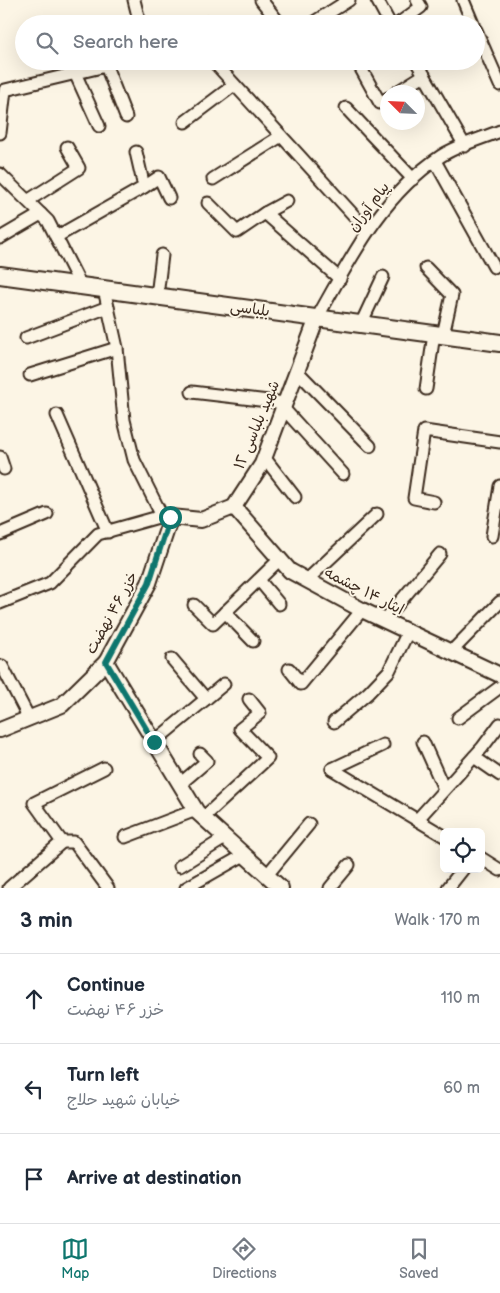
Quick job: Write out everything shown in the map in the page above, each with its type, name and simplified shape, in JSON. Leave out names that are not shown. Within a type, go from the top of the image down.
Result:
[{"type":"main road","name":"بلباسی","points":[[0,275],[500,343]]},
{"type":"street","points":[[261,0],[273,15]]},
{"type":"street","points":[[332,15],[349,0]]},
{"type":"street","points":[[377,0],[385,15]]},
{"type":"street","points":[[410,15],[421,7],[417,0]]},
{"type":"street","points":[[463,0],[469,15]]},
{"type":"street","points":[[134,2],[138,15]]},
{"type":"street","points":[[485,51],[500,85]]},
{"type":"street","points":[[0,133],[5,90],[85,70]]},
{"type":"street","points":[[108,70],[126,117]]},
{"type":"street","points":[[221,70],[368,231]]},
{"type":"street","points":[[362,70],[380,103]]},
{"type":"street","points":[[421,70],[464,146]]},
{"type":"street","points":[[75,73],[100,126]]},
{"type":"street","points":[[408,85],[424,75]]},
{"type":"street","points":[[186,122],[234,85]]},
{"type":"street","points":[[346,108],[413,179]]},
{"type":"street","name":"پیام آوران","points":[[318,318],[368,231],[392,196],[442,156],[499,134]]},
{"type":"street","points":[[213,179],[281,136]]},
{"type":"street","points":[[29,200],[79,168],[67,147]]},
{"type":"street","points":[[136,152],[144,187]]},
{"type":"street","points":[[434,161],[494,267]]},
{"type":"street","points":[[0,174],[29,200],[41,214],[56,237],[81,286]]},
{"type":"street","points":[[56,237],[159,177],[169,198]]},
{"type":"street","points":[[208,203],[237,232],[286,201]]},
{"type":"street","points":[[265,213],[340,279]]},
{"type":"street","points":[[0,238],[41,214]]},
{"type":"street","points":[[157,296],[162,255]]},
{"type":"street","points":[[426,268],[452,295],[439,334],[426,388]]},
{"type":"street","points":[[361,324],[383,277]]},
{"type":"street","points":[[104,289],[117,348],[124,420],[134,460],[166,517]]},
{"type":"street","points":[[26,338],[108,306]]},
{"type":"street","name":"شهید بلباسی ١٢","points":[[234,507],[264,458],[318,318]]},
{"type":"street","points":[[30,375],[117,348]]},
{"type":"street","points":[[297,371],[370,446]]},
{"type":"street","points":[[192,392],[284,405],[343,474]]},
{"type":"street","points":[[57,415],[108,532]]},
{"type":"street","points":[[434,502],[414,498],[424,431],[500,442]]},
{"type":"street","points":[[0,457],[4,469]]},
{"type":"street","points":[[264,458],[295,497]]},
{"type":"street","points":[[492,536],[500,486]]},
{"type":"street","points":[[0,603],[50,583],[98,534],[166,517],[201,520],[234,507]]},
{"type":"street","name":"ایثار ۱۴ چشمه","points":[[234,507],[290,571],[362,610],[500,674]]},
{"type":"street","points":[[0,534],[48,514]]},
{"type":"street","points":[[307,580],[377,514]]},
{"type":"street","name":"خزر ۴۶ نهضت","points":[[0,730],[62,705],[106,662],[149,583],[166,517]]},
{"type":"street","points":[[384,620],[440,554]]},
{"type":"street","points":[[194,605],[213,624],[280,559]]},
{"type":"street","points":[[259,580],[279,604]]},
{"type":"street","points":[[451,652],[500,602]]},
{"type":"street","points":[[289,669],[301,684],[362,610]]},
{"type":"street","points":[[225,612],[253,641]]},
{"type":"street","points":[[334,722],[368,694],[389,670],[408,632]]},
{"type":"street","points":[[172,659],[206,699]]},
{"type":"street","points":[[106,662],[200,814],[281,888]]},
{"type":"street","points":[[2,666],[29,718]]},
{"type":"street","points":[[154,742],[224,684]]},
{"type":"street","points":[[458,718],[500,687]]},
{"type":"street","points":[[125,837],[200,814],[268,758],[240,729],[260,713],[249,699]]},
{"type":"street","points":[[416,820],[474,757],[500,724]]},
{"type":"street","points":[[422,742],[444,789]]},
{"type":"street","points":[[383,745],[332,769],[440,834]]},
{"type":"street","points":[[180,784],[207,761],[200,754]]},
{"type":"street","points":[[474,757],[500,775]]},
{"type":"street","points":[[62,842],[34,803],[104,768]]},
{"type":"street","points":[[267,875],[309,824]]},
{"type":"street","points":[[180,866],[226,838]]},
{"type":"street","points":[[10,888],[62,842],[74,842],[108,888]]},
{"type":"street","points":[[186,888],[244,855]]},
{"type":"street","points":[[485,861],[500,870]]},
{"type":"street","points":[[330,888],[349,864]]},
{"type":"street","points":[[448,888],[460,873]]},
{"type":"route","points":[[154,742],[106,662],[149,583],[170,517]]}]
